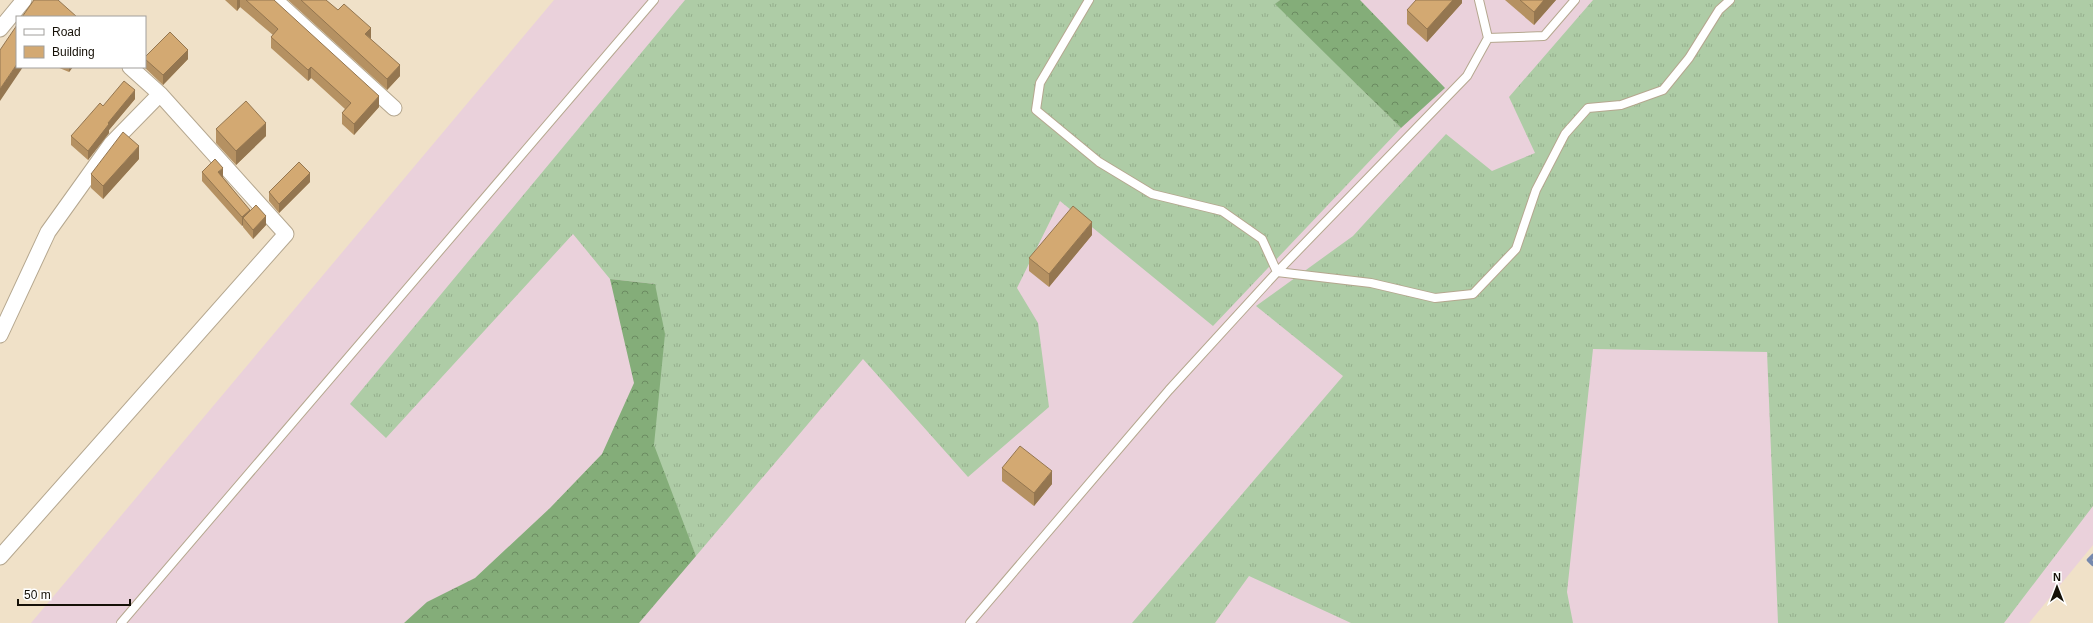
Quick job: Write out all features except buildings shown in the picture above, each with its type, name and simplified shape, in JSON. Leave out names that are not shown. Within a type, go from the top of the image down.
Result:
[{"type":"street","points":[[0,29],[24,0]]},
{"type":"street","points":[[275,0],[394,108]]},
{"type":"street","points":[[0,557],[286,234],[160,94],[131,68]]},
{"type":"street","points":[[0,334],[48,232],[111,144],[160,94]]},
{"type":"lane","points":[[121,623],[654,0]]},
{"type":"lane","points":[[1089,0],[1040,83],[1036,110],[1099,162],[1152,194],[1222,211],[1262,239],[1277,272]]},
{"type":"lane","points":[[970,623],[1169,390],[1277,272],[1467,76],[1488,38],[1479,0]]},
{"type":"lane","points":[[1488,38],[1544,36],[1575,0]]},
{"type":"lane","points":[[1277,272],[1371,283],[1435,298],[1473,294],[1516,249],[1536,190],[1566,134],[1588,108],[1621,105],[1663,90],[1689,58],[1719,10],[1730,0]]},
{"type":"shaded area","points":[[554,0],[2093,0],[2093,545],[2029,623],[31,623]]},
{"type":"green space","points":[[685,0],[1280,0],[1276,4],[1401,128],[1213,326],[1060,201],[1017,288],[1038,323],[1049,407],[968,477],[863,359],[696,556],[653,453],[655,284],[610,279],[573,234],[386,438],[350,404]]},
{"type":"green space","points":[[1280,0],[1360,0],[1445,88],[1401,128],[1275,4]]},
{"type":"green space","points":[[1593,0],[2093,0],[2093,506],[2004,623],[1778,623],[1767,352],[1593,349],[1567,592],[1573,623],[1351,623],[1249,576],[1215,623],[1132,623],[1343,376],[1256,306],[1353,236],[1446,134],[1492,171],[1535,153],[1509,97]]},
{"type":"green space","points":[[610,279],[655,284],[665,334],[654,445],[696,556],[639,623],[404,623],[427,602],[475,578],[550,508],[602,454],[634,383]]},
{"type":"waterway","points":[[2093,556],[2089,560],[2093,564]]}]
